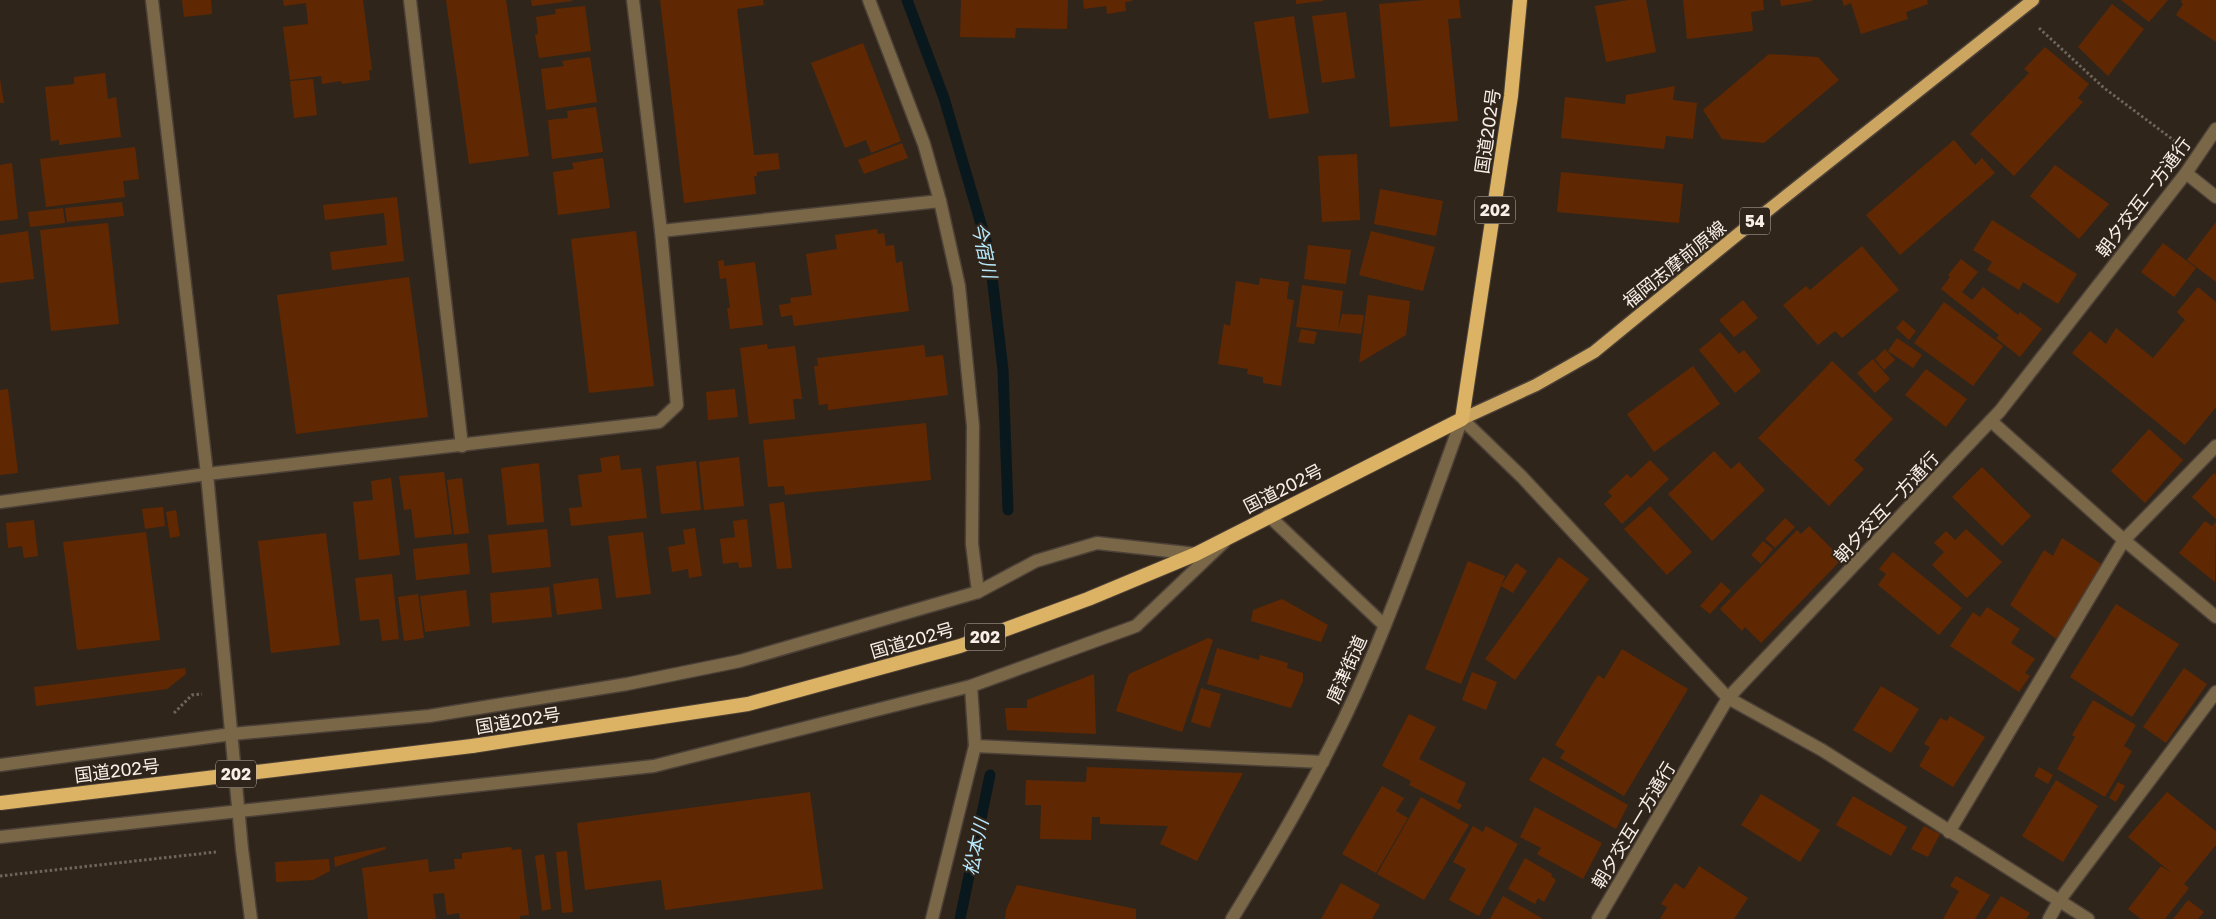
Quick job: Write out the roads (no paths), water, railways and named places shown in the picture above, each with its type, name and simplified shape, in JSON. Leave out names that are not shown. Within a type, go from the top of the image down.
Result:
[{"type":"highway","name":"国道202号","points":[[0,803],[472,746],[748,704],[960,646],[1088,599],[1196,554],[1462,419],[1511,96],[1520,0]]},
{"type":"main road","name":"福岡志摩前原線","points":[[1462,419],[1536,385],[1594,352],[1737,235],[2033,0]]},
{"type":"street","points":[[152,0],[207,474],[229,692],[242,849],[251,919]]},
{"type":"street","points":[[410,0],[462,446]]},
{"type":"street","points":[[0,502],[207,474],[659,422],[677,405],[661,231],[633,0]]},
{"type":"street","points":[[869,0],[924,144],[940,201],[959,286],[972,416],[972,544],[978,592]]},
{"type":"street","name":"朝夕交互一方通行","points":[[1598,919],[1728,698],[1991,421],[2186,173],[2216,128]]},
{"type":"street","points":[[2186,173],[2216,197]]},
{"type":"street","points":[[661,231],[940,201]]},
{"type":"street","points":[[1462,419],[1522,477],[1728,698],[1822,750],[1948,832],[2088,919]]},
{"type":"street","name":"唐津街道","points":[[1232,919],[1284,834],[1323,762],[1365,673],[1462,419]]},
{"type":"street","points":[[1991,421],[2124,540],[2216,618]]},
{"type":"street","points":[[1948,832],[2124,540],[2216,446]]},
{"type":"street","points":[[1268,516],[1384,624]]},
{"type":"street","points":[[0,838],[654,766],[971,686],[1136,626],[1232,535]]},
{"type":"street","points":[[0,765],[232,734],[429,716],[627,684],[740,661],[978,592],[1036,561],[1097,542],[1196,554]]},
{"type":"street","points":[[932,919],[975,746],[971,686]]},
{"type":"street","points":[[2049,919],[2059,902],[2216,692]]},
{"type":"street","points":[[975,746],[1323,762]]},
{"type":"waterway","name":"今宿川","points":[[907,0],[944,98],[989,251],[1003,370],[1008,510]]},
{"type":"waterway","name":"松本川","points":[[960,919],[990,775]]}]
